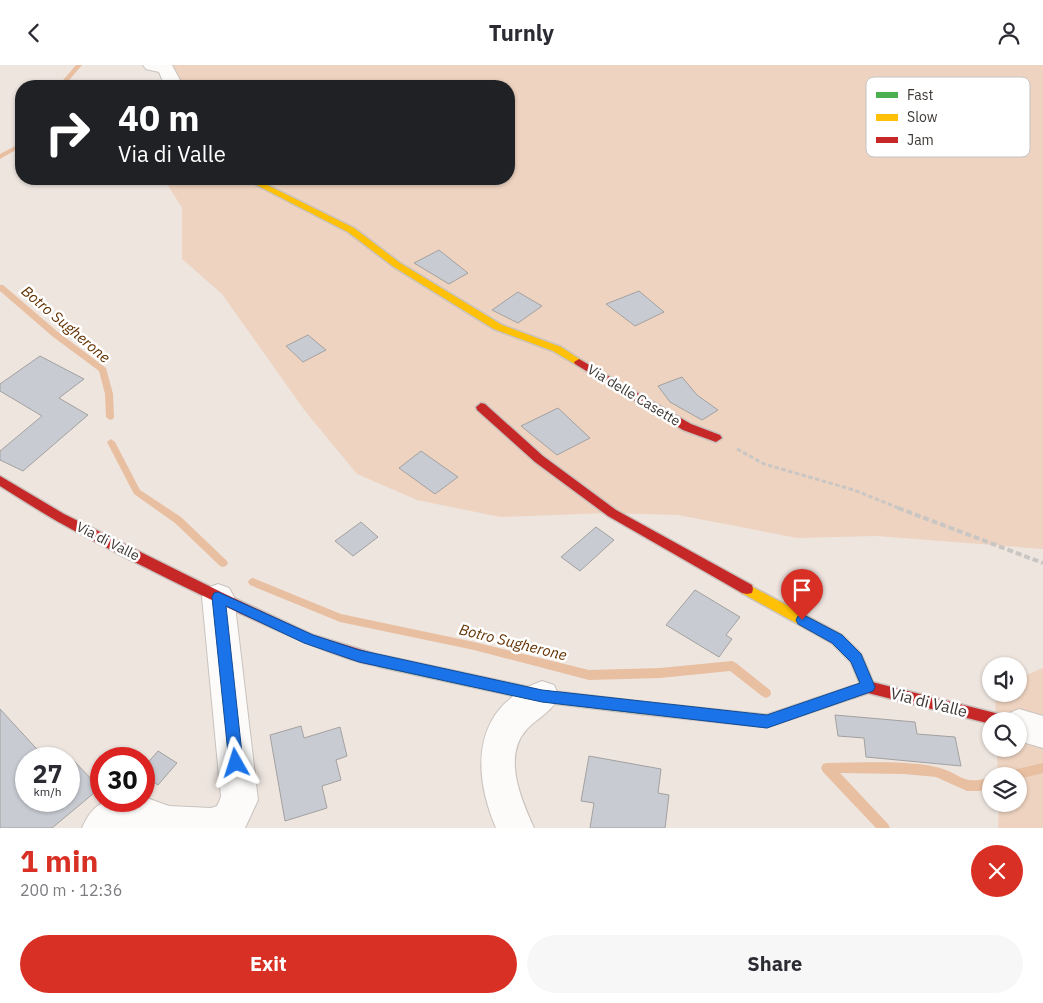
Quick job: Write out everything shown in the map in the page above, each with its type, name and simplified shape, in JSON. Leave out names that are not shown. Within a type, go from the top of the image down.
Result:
[{"type":"street","points":[[152,65],[166,69],[171,80]]},
{"type":"street","name":"Via delle Casette","points":[[261,185],[351,231],[397,265],[498,327],[558,349],[687,427],[716,438]]},
{"type":"street","points":[[481,407],[539,459],[612,513],[837,639],[856,658],[868,687]]},
{"type":"street","name":"Via di Valle","points":[[0,480],[60,517],[218,597],[309,639],[359,656],[542,696],[767,721],[868,687],[982,716]]},
{"type":"street","points":[[101,828],[108,819],[132,810],[169,825],[210,826],[229,820],[240,799],[218,597]]},
{"type":"street","points":[[515,828],[507,813],[499,777],[498,750],[505,731],[520,713],[542,696]]},
{"type":"street","points":[[1027,727],[1043,732]]},
{"type":"path","points":[[716,438],[764,464],[854,490],[1043,563]]},
{"type":"shaded area","points":[[169,65],[1043,65],[1043,549],[877,536],[797,538],[678,515],[608,513],[500,517],[417,500],[357,474],[305,411],[222,294],[182,259],[182,208],[168,185],[515,185],[515,80],[169,80]]},
{"type":"shaded area","points":[[1043,668],[1043,828],[998,828],[999,812],[1027,812],[1027,767],[998,767],[997,757],[1027,757],[1027,712],[996,712],[995,702],[1027,702],[1027,675]]},
{"type":"building","points":[[439,250],[468,273],[449,284],[414,263]]},
{"type":"building","points":[[639,291],[664,312],[635,326],[606,304]]},
{"type":"building","points":[[518,292],[542,306],[518,323],[492,310]]},
{"type":"building","points":[[308,335],[326,350],[303,362],[286,346]]},
{"type":"building","points":[[40,356],[84,379],[59,398],[88,415],[23,471],[0,460],[0,451],[42,416],[0,391],[0,384]]},
{"type":"building","points":[[682,377],[697,395],[718,410],[702,420],[670,402],[658,386]]},
{"type":"building","points":[[558,408],[590,438],[557,455],[521,426]]},
{"type":"building","points":[[421,451],[458,477],[435,494],[399,468]]},
{"type":"building","points":[[361,522],[378,537],[353,556],[335,541]]},
{"type":"building","points":[[596,527],[614,540],[580,571],[561,557]]},
{"type":"building","points":[[695,590],[740,617],[726,635],[732,639],[719,657],[666,625]]},
{"type":"building","points":[[0,709],[35,747],[15,747],[15,812],[71,812],[52,828],[0,828]]},
{"type":"building","points":[[835,715],[915,722],[917,734],[955,737],[961,766],[866,757],[864,738],[838,736]]},
{"type":"building","points":[[301,726],[304,738],[340,727],[347,756],[336,760],[341,780],[322,786],[327,808],[285,821],[270,735]]},
{"type":"building","points":[[158,751],[177,763],[158,785],[155,783],[155,754]]},
{"type":"building","points":[[589,756],[661,769],[658,793],[669,795],[665,828],[590,828],[594,803],[581,801]]},
{"type":"building","points":[[80,767],[90,778],[90,796],[80,805]]},
{"type":"waterway","points":[[66,80],[79,65]]},
{"type":"waterway","points":[[0,157],[15,148]]},
{"type":"waterway","name":"Botro Sugherone","points":[[0,287],[55,334],[103,370],[109,394],[110,417]]},
{"type":"waterway","name":"Botro Sugherone","points":[[111,442],[137,492],[178,520],[223,563]]},
{"type":"waterway","name":"Botro Sugherone","points":[[253,582],[340,618],[474,646],[589,675],[660,673],[732,666],[766,693]]},
{"type":"waterway","points":[[884,828],[827,768],[904,769],[937,772],[967,786],[982,785]]},
{"type":"waterway","points":[[1027,772],[1043,768]]},
{"type":"traffic: fast","points":[[380,661],[542,696],[642,708]]},
{"type":"traffic: slow","points":[[261,185],[351,230],[397,265],[498,327],[557,349],[579,362]]},
{"type":"traffic: slow","points":[[747,589],[837,639],[856,658],[868,687]]},
{"type":"traffic: slow","points":[[642,708],[767,721],[853,692]]},
{"type":"traffic: jam","points":[[579,362],[687,427],[716,438]]},
{"type":"traffic: jam","points":[[481,407],[539,459],[612,513],[747,589]]},
{"type":"traffic: jam","points":[[0,480],[60,517],[218,597],[309,639],[380,661]]},
{"type":"traffic: jam","points":[[853,692],[868,687],[982,716]]},
{"type":"route","points":[[236,763],[218,597],[309,639],[359,656],[542,696],[767,721],[868,687],[856,658],[837,639],[802,620]]}]
